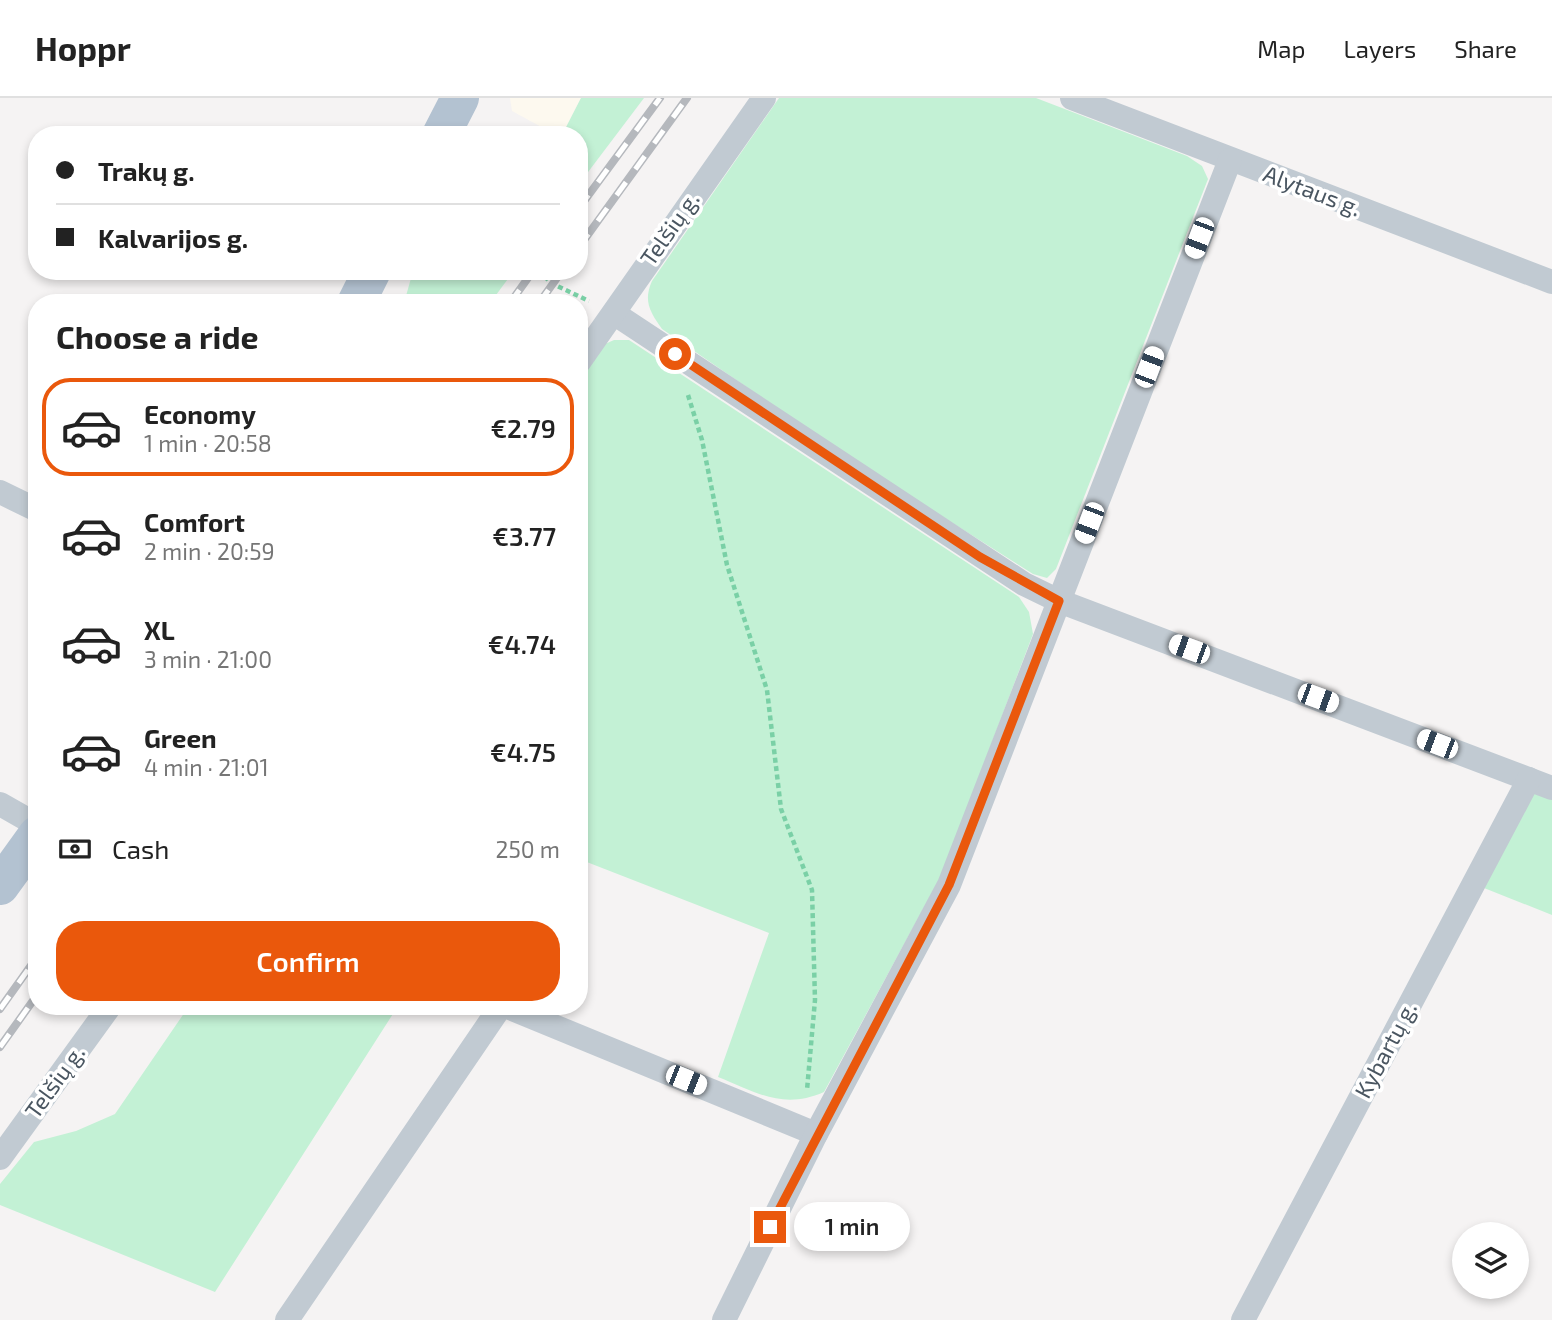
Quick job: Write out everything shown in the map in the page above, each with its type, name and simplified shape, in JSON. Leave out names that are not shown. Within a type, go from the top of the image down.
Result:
[{"type":"main road","points":[[445,126],[457,99]]},
{"type":"main road","points":[[0,886],[28,847]]},
{"type":"street","name":"Telšių g.","points":[[588,350],[615,314],[646,263],[764,98]]},
{"type":"street","name":"Alytaus g.","points":[[1072,98],[1552,282]]},
{"type":"street","points":[[723,1320],[816,1134],[949,885],[1230,160]]},
{"type":"street","points":[[615,314],[980,557],[1059,601],[1541,784]]},
{"type":"street","points":[[0,492],[28,506]]},
{"type":"street","name":"Kybartų g.","points":[[1243,1320],[1541,784]]},
{"type":"street","points":[[0,804],[28,820]]},
{"type":"street","name":"Telšių g.","points":[[0,1158],[103,1015]]},
{"type":"street","points":[[287,1320],[497,1015]]},
{"type":"street","points":[[525,1015],[816,1134]]},
{"type":"path","points":[[548,280],[574,294]]},
{"type":"path","points":[[588,301],[615,314]]},
{"type":"path","points":[[675,354],[702,440],[727,565],[767,691],[781,809],[812,890],[815,1000],[807,1096],[816,1134]]},
{"type":"shaded area","points":[[510,98],[581,98],[567,126],[540,126],[512,111]]},
{"type":"green space","points":[[581,98],[644,98],[588,172],[588,126],[567,126]]},
{"type":"green space","points":[[779,98],[1036,98],[1187,156],[1202,166],[1208,179],[1056,569],[1047,578],[1033,574],[850,458],[662,329],[654,317],[648,300],[652,281]]},
{"type":"green space","points":[[410,280],[507,280],[497,294],[407,294]]},
{"type":"green space","points":[[614,340],[629,340],[1019,597],[1029,612],[1033,634],[942,874],[824,1092],[809,1097],[796,1100],[771,1097],[718,1077],[769,933],[588,863],[588,367],[605,344]]},
{"type":"green space","points":[[1529,779],[1552,788],[1552,915],[1474,884]]},
{"type":"green space","points":[[183,1015],[392,1015],[215,1292],[0,1205],[0,1184],[34,1142],[76,1131],[115,1114]]},
{"type":"railway","points":[[588,196],[660,98]]},
{"type":"railway","points":[[588,235],[687,98]]},
{"type":"railway","points":[[516,294],[527,280]]},
{"type":"railway","points":[[545,294],[556,280]]},
{"type":"railway","points":[[0,1009],[28,970]]},
{"type":"railway","points":[[0,1047],[28,1008]]},
{"type":"route","points":[[675,354],[980,557],[1024,584],[1059,601],[976,822],[949,885],[816,1134],[770,1227]]}]
